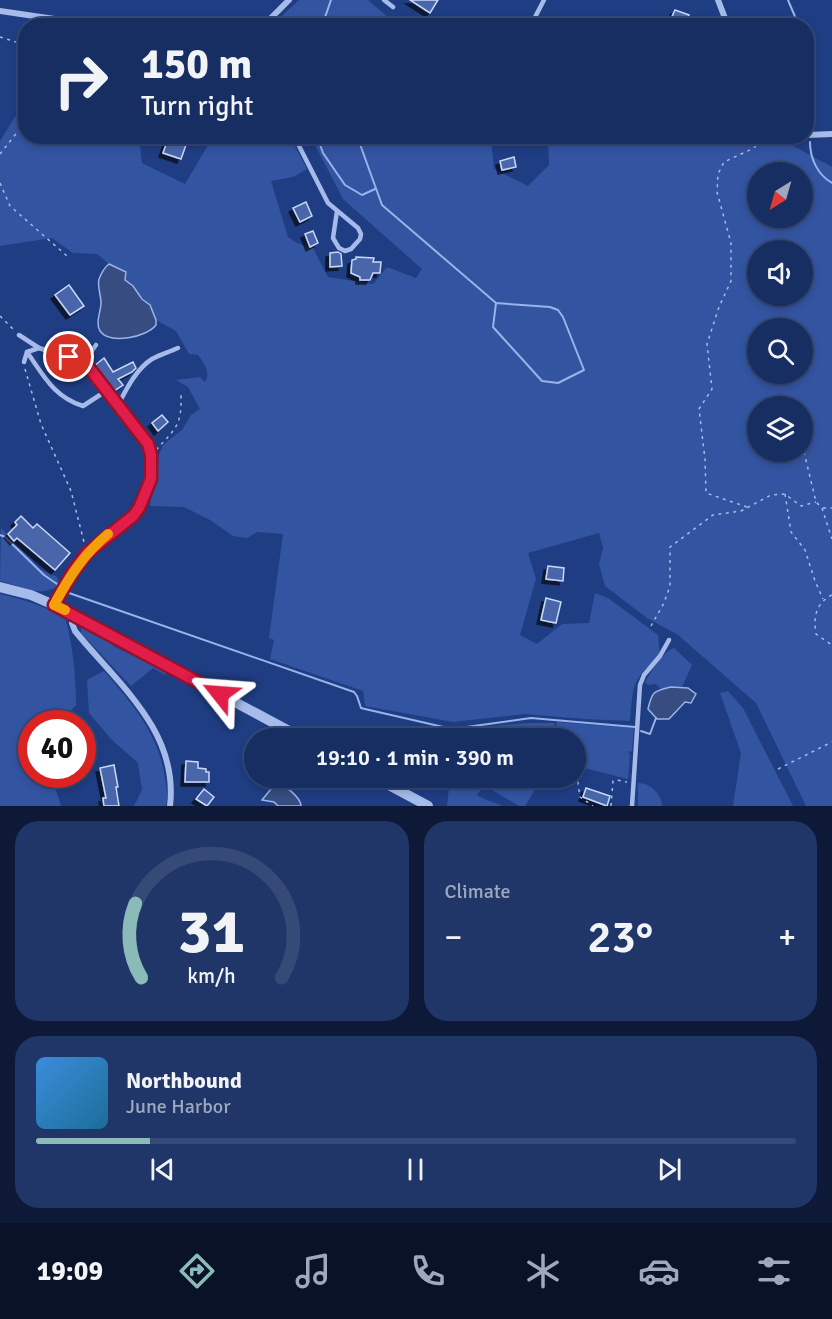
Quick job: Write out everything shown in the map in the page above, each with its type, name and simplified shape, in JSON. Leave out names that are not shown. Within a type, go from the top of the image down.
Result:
[{"type":"street","points":[[718,0],[725,18]]},
{"type":"street","points":[[271,18],[288,1]]},
{"type":"street","points":[[0,11],[48,18]]},
{"type":"street","points":[[814,135],[832,134]]},
{"type":"street","points":[[0,588],[31,595],[54,605],[283,728]]},
{"type":"street","points":[[75,616],[72,627],[137,702],[159,737],[168,764],[172,796],[170,806]]},
{"type":"street","points":[[394,788],[428,806]]},
{"type":"lane","points":[[384,0],[393,7]]},
{"type":"lane","points":[[535,18],[544,0]]},
{"type":"lane","points":[[298,144],[328,202],[352,220],[361,234],[360,239],[351,249],[339,248],[333,238],[337,211]]},
{"type":"lane","points":[[19,335],[39,348],[90,369],[143,436],[151,455],[151,479],[139,508],[133,516],[87,553],[54,605]]},
{"type":"lane","points":[[85,365],[96,345]]},
{"type":"lane","points":[[27,352],[39,348]]},
{"type":"lane","points":[[117,405],[141,369],[151,360],[178,348]]},
{"type":"lane","points":[[24,362],[27,352]]},
{"type":"lane","points":[[27,352],[58,394],[69,402],[83,406],[106,391]]},
{"type":"lane","points":[[632,806],[640,685],[644,675],[660,656],[669,639]]},
{"type":"path","points":[[0,37],[18,43]]},
{"type":"path","points":[[0,154],[18,130]]},
{"type":"path","points":[[747,507],[706,493],[705,459],[699,409],[712,389],[707,344],[731,281],[731,243],[717,192],[718,174],[724,162],[754,148],[757,144]]},
{"type":"path","points":[[0,183],[10,206],[67,255]]},
{"type":"path","points":[[0,316],[19,335]]},
{"type":"path","points":[[24,362],[41,424],[71,491],[87,553]]},
{"type":"path","points":[[151,455],[173,432],[182,416],[181,393]]},
{"type":"path","points":[[806,462],[816,502],[822,508],[832,539]]},
{"type":"path","points":[[785,494],[791,532],[805,550],[815,581],[824,599]]},
{"type":"path","points":[[651,626],[664,603],[670,586],[670,547],[713,515],[741,511],[771,495],[785,494],[801,506],[816,502]]},
{"type":"path","points":[[822,508],[832,508]]},
{"type":"path","points":[[832,595],[824,599],[813,620],[816,634],[832,645]]},
{"type":"path","points":[[778,769],[832,742]]},
{"type":"path","points":[[611,806],[614,780],[634,783]]},
{"type":"path","points":[[579,788],[580,797],[593,806]]},
{"type":"shaded area","points":[[299,0],[368,0],[389,18],[280,18]]},
{"type":"shaded area","points":[[18,112],[18,144],[140,144],[142,163],[185,184],[207,144],[294,144],[307,169],[293,177],[271,181],[288,237],[297,243],[313,248],[328,277],[373,284],[387,267],[416,278],[422,269],[343,199],[315,144],[492,144],[494,169],[528,186],[549,165],[548,144],[790,144],[832,167],[832,806],[806,806],[756,703],[678,635],[647,618],[605,586],[599,564],[603,548],[599,533],[528,553],[536,579],[520,635],[537,644],[562,624],[589,623],[595,593],[608,598],[658,635],[660,656],[639,677],[633,691],[630,721],[525,714],[453,722],[365,706],[363,691],[270,659],[274,640],[269,638],[283,534],[257,532],[247,538],[233,536],[210,520],[184,507],[150,506],[157,460],[163,445],[182,430],[191,415],[200,409],[188,387],[176,380],[200,377],[205,382],[207,372],[204,365],[198,355],[189,354],[176,331],[156,320],[150,305],[125,280],[123,270],[109,264],[97,254],[73,253],[52,238],[0,246],[0,141]]},
{"type":"shaded area","points":[[109,264],[126,272],[125,280],[150,305],[156,325],[145,333],[128,338],[112,338],[100,331],[98,321],[101,303],[99,279]]},
{"type":"shaded area","points":[[1,528],[40,569],[57,577],[59,584],[53,589],[39,591],[0,581]]},
{"type":"shaded area","points":[[0,594],[34,603],[65,618],[74,661],[76,705],[72,710],[18,710],[18,788],[55,788],[61,806],[0,806]]},
{"type":"shaded area","points":[[84,626],[104,637],[115,647],[166,671],[165,675],[153,668],[131,686],[81,633],[81,627]]},
{"type":"shaded area","points":[[674,648],[692,665],[682,687],[662,690],[656,684],[648,685],[645,682],[657,663],[669,650]]},
{"type":"shaded area","points":[[104,671],[143,721],[151,734],[162,763],[167,789],[166,806],[134,806],[142,790],[138,763],[111,739],[96,721],[96,710],[89,710],[87,680]]},
{"type":"shaded area","points":[[671,687],[688,688],[696,694],[691,703],[685,702],[669,719],[657,719],[648,709],[651,699],[657,691]]},
{"type":"shaded area","points":[[728,691],[743,708],[793,806],[733,806],[741,753],[720,693]]},
{"type":"shaded area","points":[[557,722],[634,728],[632,752],[628,751],[630,755],[628,779],[586,768],[586,728],[556,728]]},
{"type":"shaded area","points":[[528,723],[555,723],[554,728],[467,728]]},
{"type":"shaded area","points":[[638,783],[654,790],[660,797],[662,806],[638,806]]},
{"type":"shaded area","points":[[449,788],[482,788],[477,795],[502,806],[447,806]]},
{"type":"shaded area","points":[[489,788],[536,788],[525,806],[519,806]]},
{"type":"shaded area","points":[[271,789],[288,789],[299,800],[301,806],[278,806],[274,802],[262,800]]},
{"type":"building","points":[[410,0],[438,0],[430,13]]},
{"type":"building","points":[[675,10],[689,15],[688,18],[671,18]]},
{"type":"building","points":[[166,144],[186,145],[181,159],[163,153]]},
{"type":"building","points":[[514,157],[516,167],[502,170],[500,161]]},
{"type":"building","points":[[306,202],[312,216],[300,222],[293,208]]},
{"type":"building","points":[[313,231],[318,243],[310,247],[305,234]]},
{"type":"building","points":[[330,253],[341,254],[342,266],[330,267]]},
{"type":"building","points":[[356,257],[374,258],[373,262],[381,262],[380,273],[373,273],[370,280],[360,280],[360,277],[351,273],[352,260]]},
{"type":"building","points":[[69,285],[84,306],[70,315],[55,295]]},
{"type":"building","points":[[78,338],[82,347],[68,353],[64,343]]},
{"type":"building","points":[[104,358],[113,372],[133,362],[136,368],[118,379],[123,385],[114,391],[94,366]]},
{"type":"building","points":[[162,415],[168,422],[158,431],[152,423]]},
{"type":"building","points":[[21,516],[33,528],[37,524],[70,553],[55,570],[17,538],[14,541],[8,534],[17,525],[15,522]]},
{"type":"building","points":[[548,566],[564,568],[563,581],[546,579]]},
{"type":"building","points":[[546,598],[561,602],[556,623],[541,620]]},
{"type":"building","points":[[186,761],[198,762],[198,768],[206,769],[206,772],[209,772],[209,782],[185,782]]},
{"type":"building","points":[[114,765],[119,806],[104,806],[103,798],[106,798],[100,768]]},
{"type":"building","points":[[586,788],[610,796],[607,806],[583,797]]},
{"type":"building","points":[[204,789],[214,797],[207,806],[196,799]]},
{"type":"waterway","points":[[325,18],[331,0]]},
{"type":"waterway","points":[[788,0],[796,18]]},
{"type":"waterway","points":[[320,144],[323,153],[345,185],[362,195],[375,189]]},
{"type":"waterway","points":[[360,144],[382,205],[496,303]]},
{"type":"waterway","points":[[810,144],[816,166],[832,183]]},
{"type":"waterway","points":[[496,303],[550,307],[558,310],[563,317],[584,370],[558,383],[542,381],[493,327],[496,303]]},
{"type":"waterway","points":[[0,535],[57,584]]},
{"type":"waterway","points":[[69,593],[354,692],[361,708],[365,709],[452,729],[531,718],[635,727]]},
{"type":"waterway","points":[[641,731],[650,734],[656,718]]},
{"type":"slow traffic","points":[[65,610],[54,605],[87,553],[108,534]]},
{"type":"route","points":[[69,357],[82,362],[90,369],[143,436],[148,444],[152,468],[148,489],[139,508],[133,516],[87,553],[54,605],[220,694]]}]
